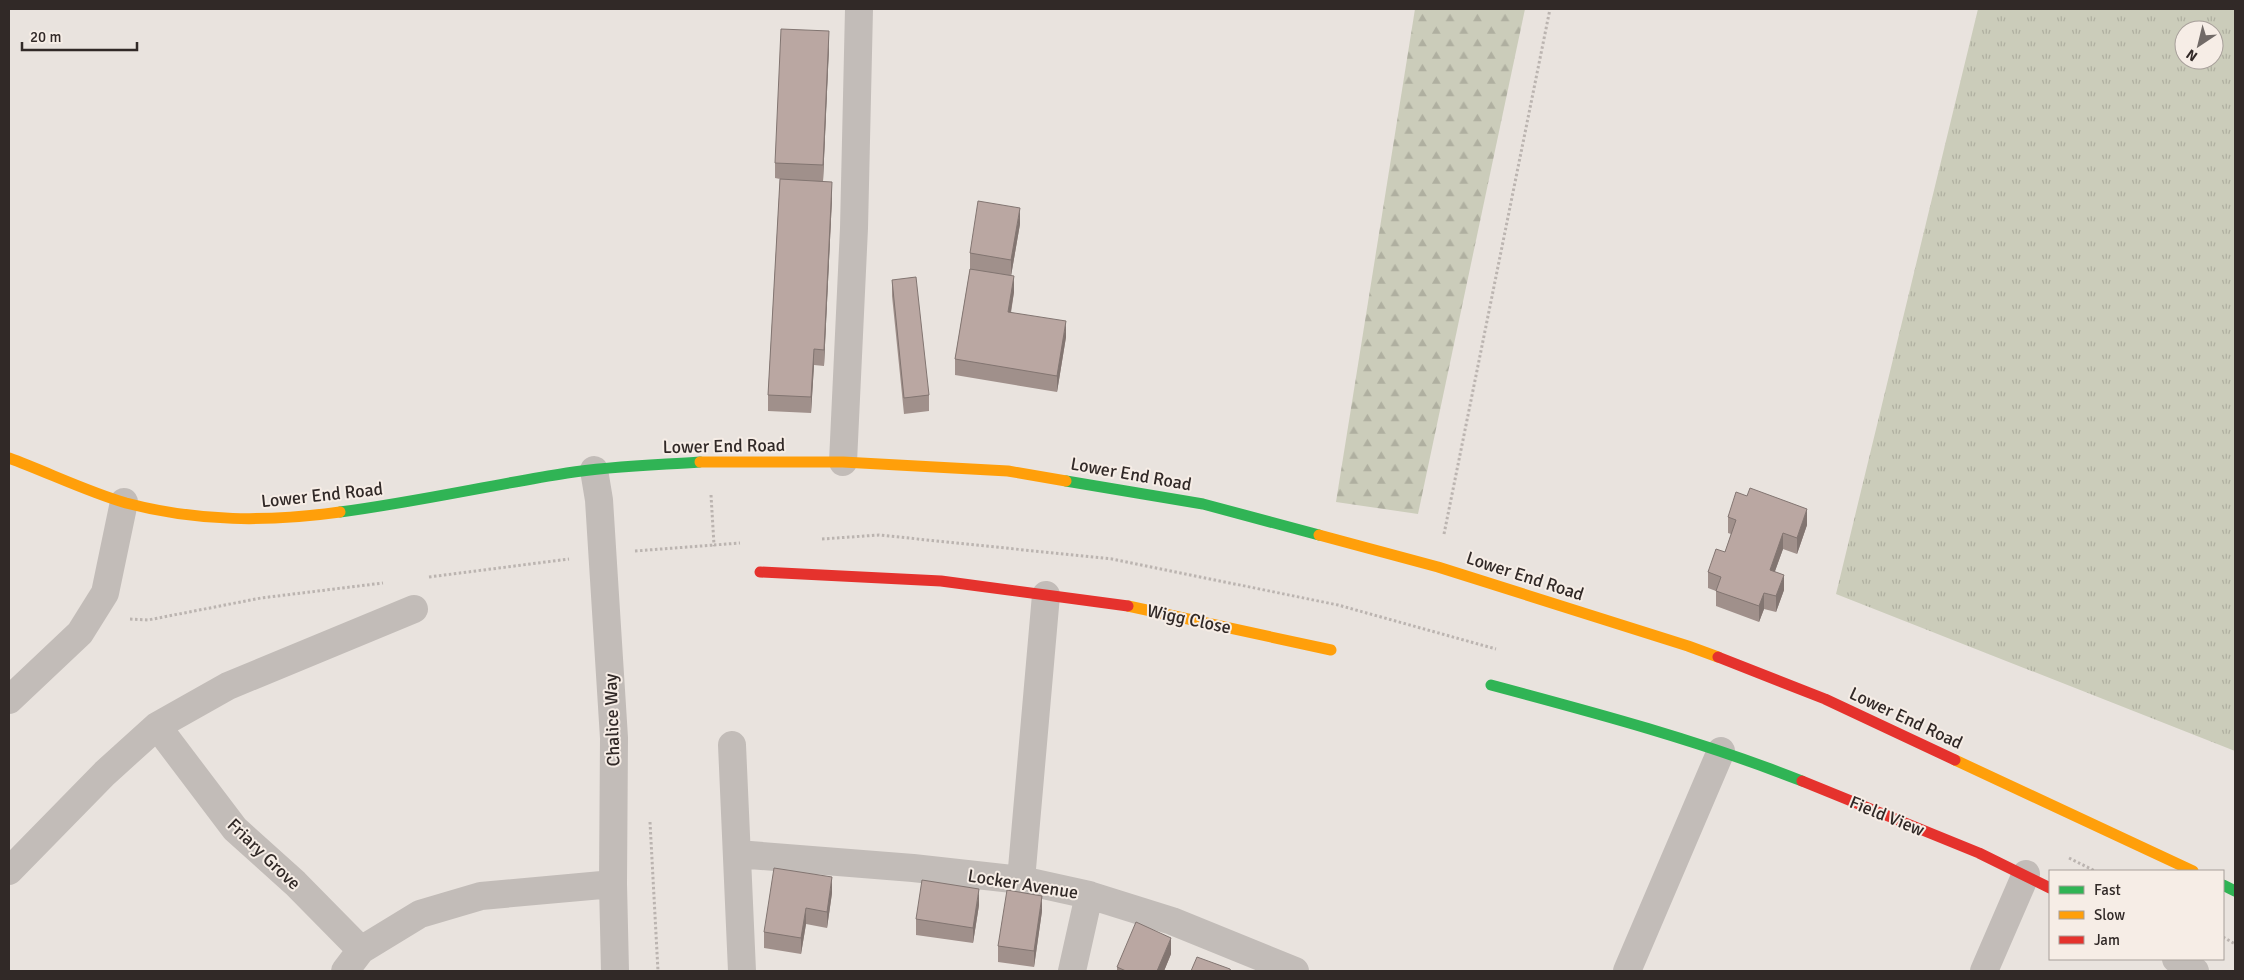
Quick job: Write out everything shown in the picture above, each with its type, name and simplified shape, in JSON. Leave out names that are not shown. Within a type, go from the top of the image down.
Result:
[{"type":"street","points":[[843,462],[854,228],[859,9]]},
{"type":"street","name":"Lower End Road","points":[[9,458],[124,502],[169,513],[216,520],[310,516],[392,505],[594,470],[628,466],[709,462],[843,462],[1008,471],[1203,504],[1438,567],[1688,646],[1825,699],[2191,870]]},
{"type":"street","name":"Chalice Way","points":[[594,470],[599,500],[614,738],[613,884],[615,971]]},
{"type":"street","points":[[9,700],[80,633],[100,602],[105,593],[124,502]]},
{"type":"street","name":"Wigg Close","points":[[760,572],[941,581],[1127,606],[1331,650]]},
{"type":"street","points":[[1021,880],[1046,595]]},
{"type":"street","points":[[9,871],[105,773],[157,726],[228,686],[414,610]]},
{"type":"street","name":"Field View","points":[[1491,685],[1613,718],[1721,751],[1847,799],[2026,874],[2049,887]]},
{"type":"street","name":"Friary Grove","points":[[157,726],[235,829],[294,883],[353,961],[420,914],[481,896],[613,884]]},
{"type":"street","points":[[732,745],[742,971]]},
{"type":"street","points":[[1627,971],[1721,751]]},
{"type":"street","name":"Locker Avenue","points":[[737,854],[913,868],[1021,880],[1089,895],[1172,921],[1295,971]]},
{"type":"street","points":[[1984,971],[2026,874]]},
{"type":"street","points":[[1072,971],[1089,895]]},
{"type":"street","points":[[2178,960],[2195,971]]},
{"type":"path","points":[[1438,567],[1550,9]]},
{"type":"path","points":[[709,462],[714,545]]},
{"type":"path","points":[[821,539],[879,535],[1112,559],[1338,605],[1499,650]]},
{"type":"path","points":[[427,577],[602,555],[743,543]]},
{"type":"path","points":[[100,602],[124,619],[148,620],[261,598],[388,582]]},
{"type":"path","points":[[2062,854],[2093,870]]},
{"type":"path","points":[[2224,938],[2235,944]]},
{"type":"green space","points":[[1415,9],[1525,9],[1418,514],[1336,502]]},
{"type":"green space","points":[[1978,9],[2235,9],[2235,751],[1836,594]]},
{"type":"building","points":[[781,29],[829,31],[823,165],[775,163]]},
{"type":"building","points":[[780,179],[832,182],[824,350],[814,349],[811,397],[768,395]]},
{"type":"building","points":[[978,201],[1020,208],[1011,260],[970,253]]},
{"type":"building","points":[[970,269],[1014,276],[1008,312],[1066,321],[1057,376],[955,359]]},
{"type":"building","points":[[916,277],[929,395],[904,398],[892,280]]},
{"type":"building","points":[[1750,488],[1807,509],[1797,538],[1783,533],[1770,570],[1784,575],[1776,596],[1764,593],[1759,606],[1716,591],[1721,577],[1708,572],[1716,549],[1725,552],[1736,520],[1728,517],[1736,492],[1747,496]]},
{"type":"building","points":[[774,868],[832,877],[827,912],[806,908],[801,938],[764,932]]},
{"type":"building","points":[[922,880],[979,889],[973,928],[916,919]]},
{"type":"building","points":[[1007,890],[1042,896],[1034,951],[998,946]]},
{"type":"building","points":[[1136,922],[1171,938],[1157,971],[1126,971],[1117,967]]},
{"type":"building","points":[[1197,957],[1230,969],[1231,971],[1191,971]]},
{"type":"traffic: fast","points":[[340,512],[584,471],[700,462]]},
{"type":"traffic: fast","points":[[1066,481],[1203,504],[1319,535]]},
{"type":"traffic: fast","points":[[1491,685],[1687,740],[1802,781]]},
{"type":"traffic: fast","points":[[2224,886],[2235,891]]},
{"type":"traffic: slow","points":[[9,458],[82,488],[126,503],[180,514],[259,519],[340,512]]},
{"type":"traffic: slow","points":[[700,462],[843,462],[1008,471],[1066,481]]},
{"type":"traffic: slow","points":[[1319,535],[1438,567],[1718,657]]},
{"type":"traffic: slow","points":[[1128,606],[1331,650]]},
{"type":"traffic: slow","points":[[1955,760],[2191,870]]},
{"type":"traffic: jam","points":[[760,572],[941,581],[1128,606]]},
{"type":"traffic: jam","points":[[1718,657],[1825,699],[1955,760]]},
{"type":"traffic: jam","points":[[1802,781],[1979,853],[2049,888]]}]
